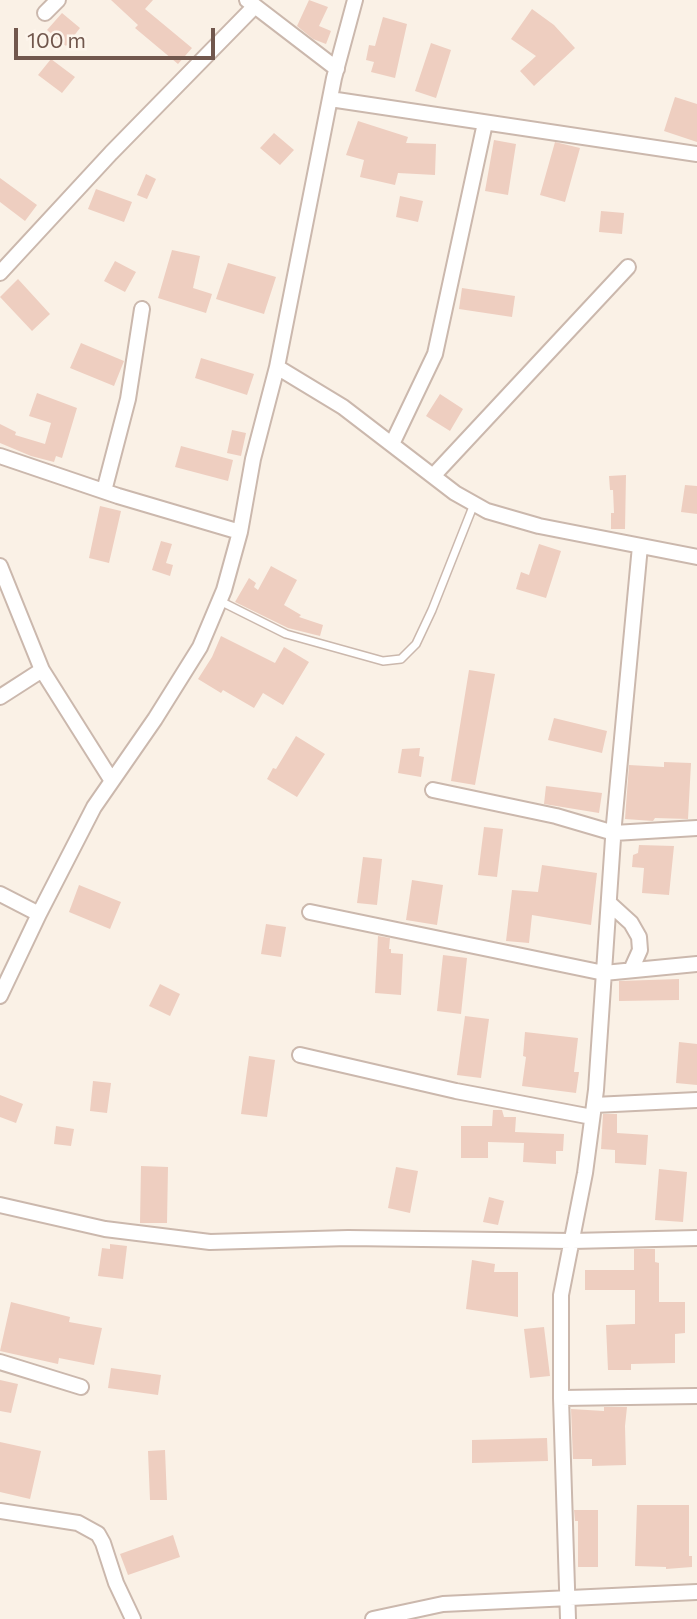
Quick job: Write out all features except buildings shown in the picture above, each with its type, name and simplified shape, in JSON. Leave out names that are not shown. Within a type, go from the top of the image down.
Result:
[{"type":"street","points":[[45,13],[58,0]]},
{"type":"street","points":[[0,996],[94,807],[200,647],[220,601],[240,532],[253,459],[277,367],[330,99],[355,0]]},
{"type":"street","points":[[0,274],[251,3],[337,69]]},
{"type":"street","points":[[330,99],[697,154]]},
{"type":"street","points":[[392,444],[435,354],[485,123]]},
{"type":"street","points":[[432,475],[628,267]]},
{"type":"street","points":[[104,491],[128,399],[142,309]]},
{"type":"street","points":[[277,367],[343,407],[455,493],[487,511],[539,526],[697,557]]},
{"type":"street","points":[[0,456],[240,532]]},
{"type":"street","points":[[568,1619],[561,1398],[561,1295],[585,1173],[593,1111],[640,545]]},
{"type":"street","points":[[0,566],[41,670],[112,781]]},
{"type":"street","points":[[0,697],[41,670]]},
{"type":"street","points":[[433,790],[556,816],[614,833],[697,828]]},
{"type":"street","points":[[0,894],[39,914]]},
{"type":"street","points":[[609,903],[631,923],[639,937],[640,950],[631,970]]},
{"type":"street","points":[[310,912],[604,973],[697,964]]},
{"type":"street","points":[[300,1055],[456,1091],[593,1111],[697,1100]]},
{"type":"street","points":[[0,1205],[105,1229],[210,1242],[348,1238],[572,1241],[697,1238]]},
{"type":"street","points":[[0,1362],[81,1387]]},
{"type":"street","points":[[561,1398],[697,1395]]},
{"type":"street","points":[[0,1511],[78,1523],[98,1534],[133,1619]]},
{"type":"street","points":[[373,1619],[443,1604],[697,1592]]},
{"type":"lane","points":[[220,601],[286,634],[383,661],[401,659],[416,644],[432,610],[474,503]]}]
